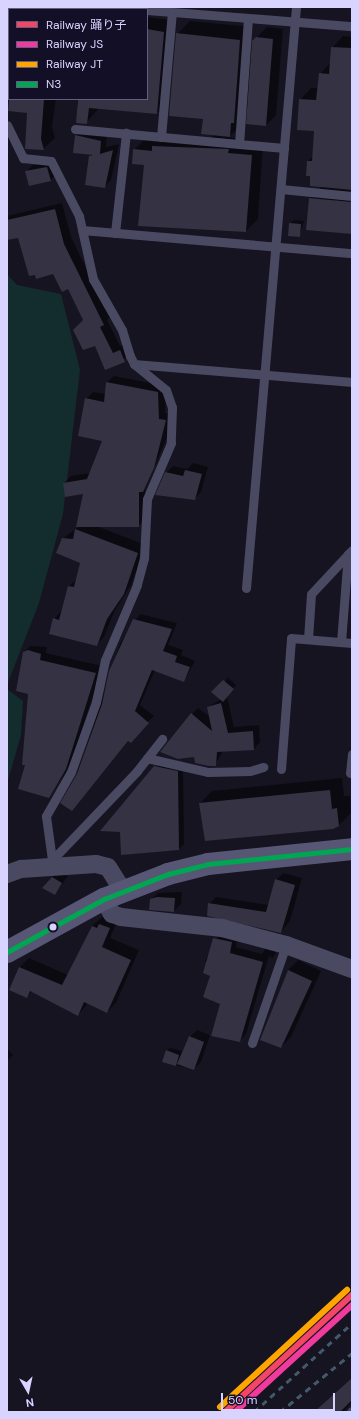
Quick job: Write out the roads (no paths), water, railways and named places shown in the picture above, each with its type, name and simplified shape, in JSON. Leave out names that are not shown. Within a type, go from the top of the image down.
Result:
[{"type":"main road","points":[[7,952],[114,895],[208,864],[352,849]]},
{"type":"street","points":[[7,874],[53,863],[96,864],[108,867],[114,895],[112,914],[121,917],[222,928],[286,945],[352,969]]},
{"type":"lane","points":[[110,7],[122,8]]},
{"type":"lane","points":[[246,588],[296,7]]},
{"type":"lane","points":[[148,10],[295,20],[352,26]]},
{"type":"lane","points":[[161,136],[172,12]]},
{"type":"lane","points":[[239,144],[248,18]]},
{"type":"lane","points":[[7,125],[23,158],[51,161],[82,230],[93,279],[122,330],[134,364],[170,396],[171,443],[149,488],[144,558],[137,585],[105,660],[96,702],[71,772],[46,816],[53,863]]},
{"type":"lane","points":[[74,129],[284,148]]},
{"type":"lane","points":[[115,232],[126,133]]},
{"type":"lane","points":[[281,189],[352,196]]},
{"type":"lane","points":[[82,230],[352,253]]},
{"type":"lane","points":[[134,364],[352,382]]},
{"type":"lane","points":[[308,640],[311,594],[350,552]]},
{"type":"lane","points":[[341,642],[350,552]]},
{"type":"lane","points":[[281,769],[291,638],[352,643]]},
{"type":"lane","points":[[53,863],[147,758],[162,739]]},
{"type":"lane","points":[[350,773],[352,754]]},
{"type":"lane","points":[[147,758],[208,772],[250,771],[263,767]]},
{"type":"lane","points":[[252,1043],[286,945]]},
{"type":"railway","points":[[254,1412],[352,1323]]},
{"type":"railway","points":[[280,1412],[352,1353]]},
{"type":"rail line","name":"JT","points":[[220,1407],[347,1290]]},
{"type":"rail line","name":"踊り子","points":[[225,1412],[352,1295]]},
{"type":"rail line","name":"JS","points":[[235,1412],[352,1305]]}]
